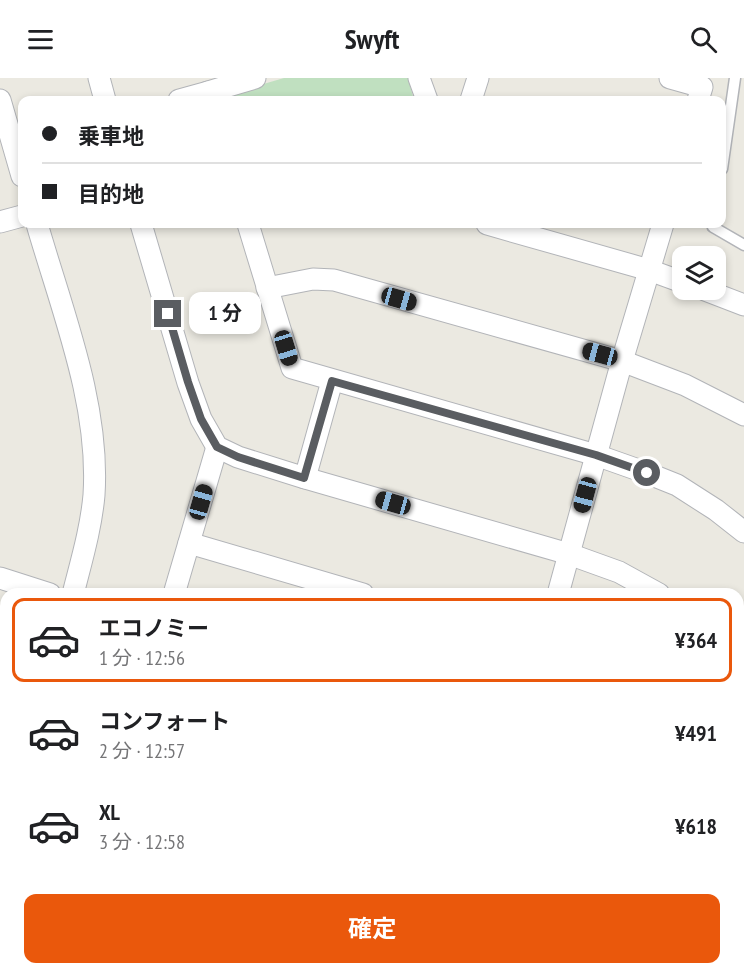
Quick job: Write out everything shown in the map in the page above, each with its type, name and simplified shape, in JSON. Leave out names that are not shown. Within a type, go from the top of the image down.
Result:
[{"type":"street","points":[[99,78],[104,96]]},
{"type":"street","points":[[209,96],[255,78]]},
{"type":"street","points":[[419,78],[426,96]]},
{"type":"street","points":[[472,96],[478,78]]},
{"type":"street","points":[[670,78],[702,87],[700,96]]},
{"type":"street","points":[[0,100],[4,126],[18,165]]},
{"type":"street","points":[[0,222],[18,217]]},
{"type":"street","points":[[38,228],[86,391],[92,429],[94,497],[74,588]]},
{"type":"street","points":[[142,228],[188,382],[201,419],[217,447],[238,457],[304,478],[569,554],[619,572],[648,588]]},
{"type":"street","points":[[249,228],[292,368],[596,455],[677,485],[716,510],[744,532]]},
{"type":"street","points":[[501,228],[672,278]]},
{"type":"street","points":[[560,588],[622,361],[662,228]]},
{"type":"street","points":[[267,288],[313,279],[334,280],[622,361],[685,385],[744,415]]},
{"type":"street","points":[[726,298],[744,305]]},
{"type":"street","points":[[304,478],[332,381]]},
{"type":"street","points":[[176,588],[217,447]]},
{"type":"street","points":[[189,543],[343,588]]},
{"type":"street","points":[[0,579],[30,588]]},
{"type":"lane","points":[[726,141],[735,78]]},
{"type":"lane","points":[[715,228],[744,245]]},
{"type":"green space","points":[[284,78],[408,78],[413,96],[229,96],[229,94]]},
{"type":"route","points":[[168,314],[201,419],[217,447],[238,457],[304,478],[332,381],[596,455],[647,473]]}]
